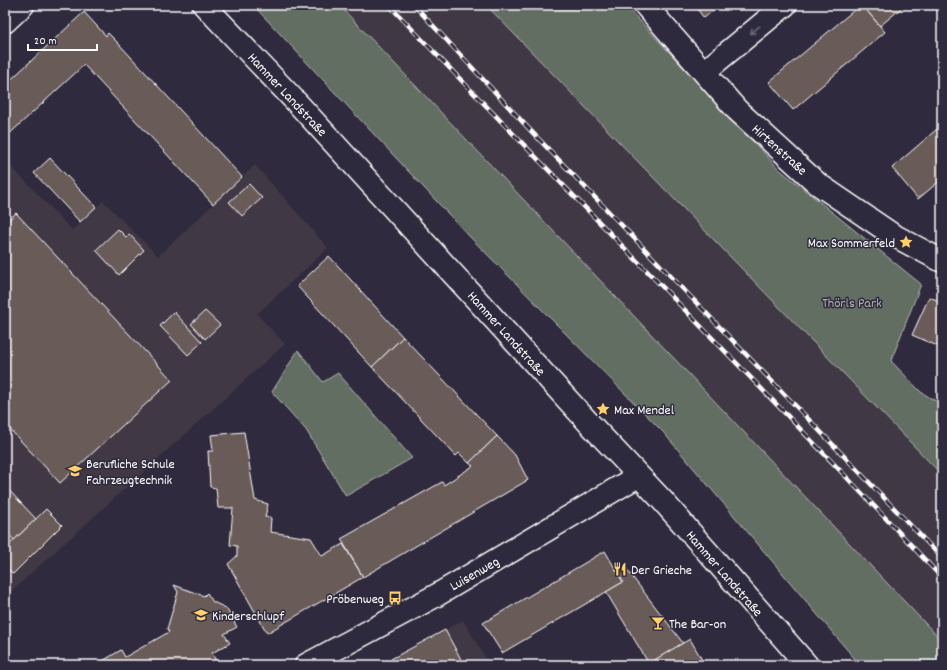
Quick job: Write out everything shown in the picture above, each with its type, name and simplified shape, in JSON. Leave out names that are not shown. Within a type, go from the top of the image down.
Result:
[{"type":"street","points":[[5,22],[23,5]]},
{"type":"street","name":"Hammer Landstraße","points":[[204,5],[301,107],[638,476],[806,665]]},
{"type":"street","name":"Hirtenstraße","points":[[645,5],[742,114],[818,184],[893,235],[938,254]]},
{"type":"street","points":[[704,72],[785,5]]},
{"type":"street","name":"Luisenweg","points":[[306,665],[437,595],[638,476]]},
{"type":"shaded area","points":[[339,5],[486,5],[942,475],[942,641]]},
{"type":"shaded area","name":"Berufliche Schule Fahrzeugtechnik","points":[[5,160],[72,230],[103,201],[158,256],[255,165],[328,248],[257,314],[285,344],[5,597]]},
{"type":"shaded area","points":[[463,620],[490,665],[394,665],[391,659]]},
{"type":"green space","points":[[253,5],[339,5],[942,641],[942,665],[860,665],[663,432],[468,235]]},
{"type":"green space","name":"Thörls Park","points":[[486,5],[625,5],[779,169],[921,284],[891,361],[921,392],[942,405],[942,475]]},
{"type":"green space","points":[[298,350],[323,382],[338,373],[412,458],[346,496],[306,430],[272,392]]},
{"type":"building","points":[[694,5],[720,5],[704,18]]},
{"type":"building","points":[[860,5],[862,5],[885,32],[793,110],[769,82]]},
{"type":"building","points":[[862,5],[905,5],[880,26]]},
{"type":"building","points":[[84,12],[106,36],[108,33],[118,43],[242,177],[213,204],[84,65],[5,138],[5,85]]},
{"type":"building","points":[[937,129],[942,134],[942,179],[918,199],[892,168]]},
{"type":"building","points":[[50,158],[96,207],[80,222],[34,173]]},
{"type":"building","points":[[249,184],[262,198],[242,216],[229,202]]},
{"type":"building","points":[[16,213],[172,380],[60,483],[5,424],[5,223]]},
{"type":"building","points":[[118,229],[126,237],[129,234],[144,250],[119,275],[96,250]]},
{"type":"building","points":[[329,256],[403,337],[372,367],[297,286]]},
{"type":"building","points":[[929,297],[942,302],[942,348],[912,335]]},
{"type":"building","points":[[205,311],[220,325],[205,339],[191,324]]},
{"type":"building","points":[[174,312],[202,342],[188,355],[160,326]]},
{"type":"building","points":[[403,337],[497,436],[469,463],[459,453],[456,456],[372,367]]},
{"type":"building","points":[[244,432],[255,500],[268,504],[265,517],[271,518],[270,532],[311,538],[322,556],[343,544],[363,577],[267,633],[228,564],[237,556],[237,546],[230,545],[233,508],[218,508],[216,488],[210,487],[208,451],[213,451],[211,435]]},
{"type":"building","points":[[497,436],[515,455],[528,480],[363,577],[341,539],[442,482],[444,485],[473,466],[469,463]]},
{"type":"building","points":[[5,486],[36,519],[14,540],[5,530]]},
{"type":"building","points":[[46,509],[62,525],[13,574],[5,566],[5,549]]},
{"type":"building","points":[[605,551],[623,582],[502,653],[483,623]]},
{"type":"building","points":[[624,566],[683,643],[649,664],[606,592],[623,582],[617,571]]},
{"type":"building","points":[[174,585],[204,596],[207,593],[213,602],[226,608],[237,627],[224,634],[230,643],[212,653],[216,661],[209,665],[96,665],[121,650],[125,657],[169,632],[167,629],[178,592]]},
{"type":"building","points":[[445,630],[463,663],[460,665],[394,665],[391,659]]},
{"type":"building","points":[[690,639],[705,665],[646,665],[683,643]]},
{"type":"railway","points":[[389,5],[736,362],[942,578]]},
{"type":"railway","points":[[414,5],[531,131],[942,558]]},
{"type":"place","name":"Max Sommerfeld","points":[[906,242]]},
{"type":"place","name":"Max Mendel","points":[[603,409]]},
{"type":"place","name":"Berufliche Schule Fahrzeugtechnik","points":[[75,471]]},
{"type":"place","name":"Der Grieche","points":[[620,569]]},
{"type":"place","name":"Pröbenweg","points":[[395,598]]},
{"type":"place","name":"Kinderschlupf","points":[[201,615]]},
{"type":"place","name":"The Bar-on","points":[[658,623]]}]
